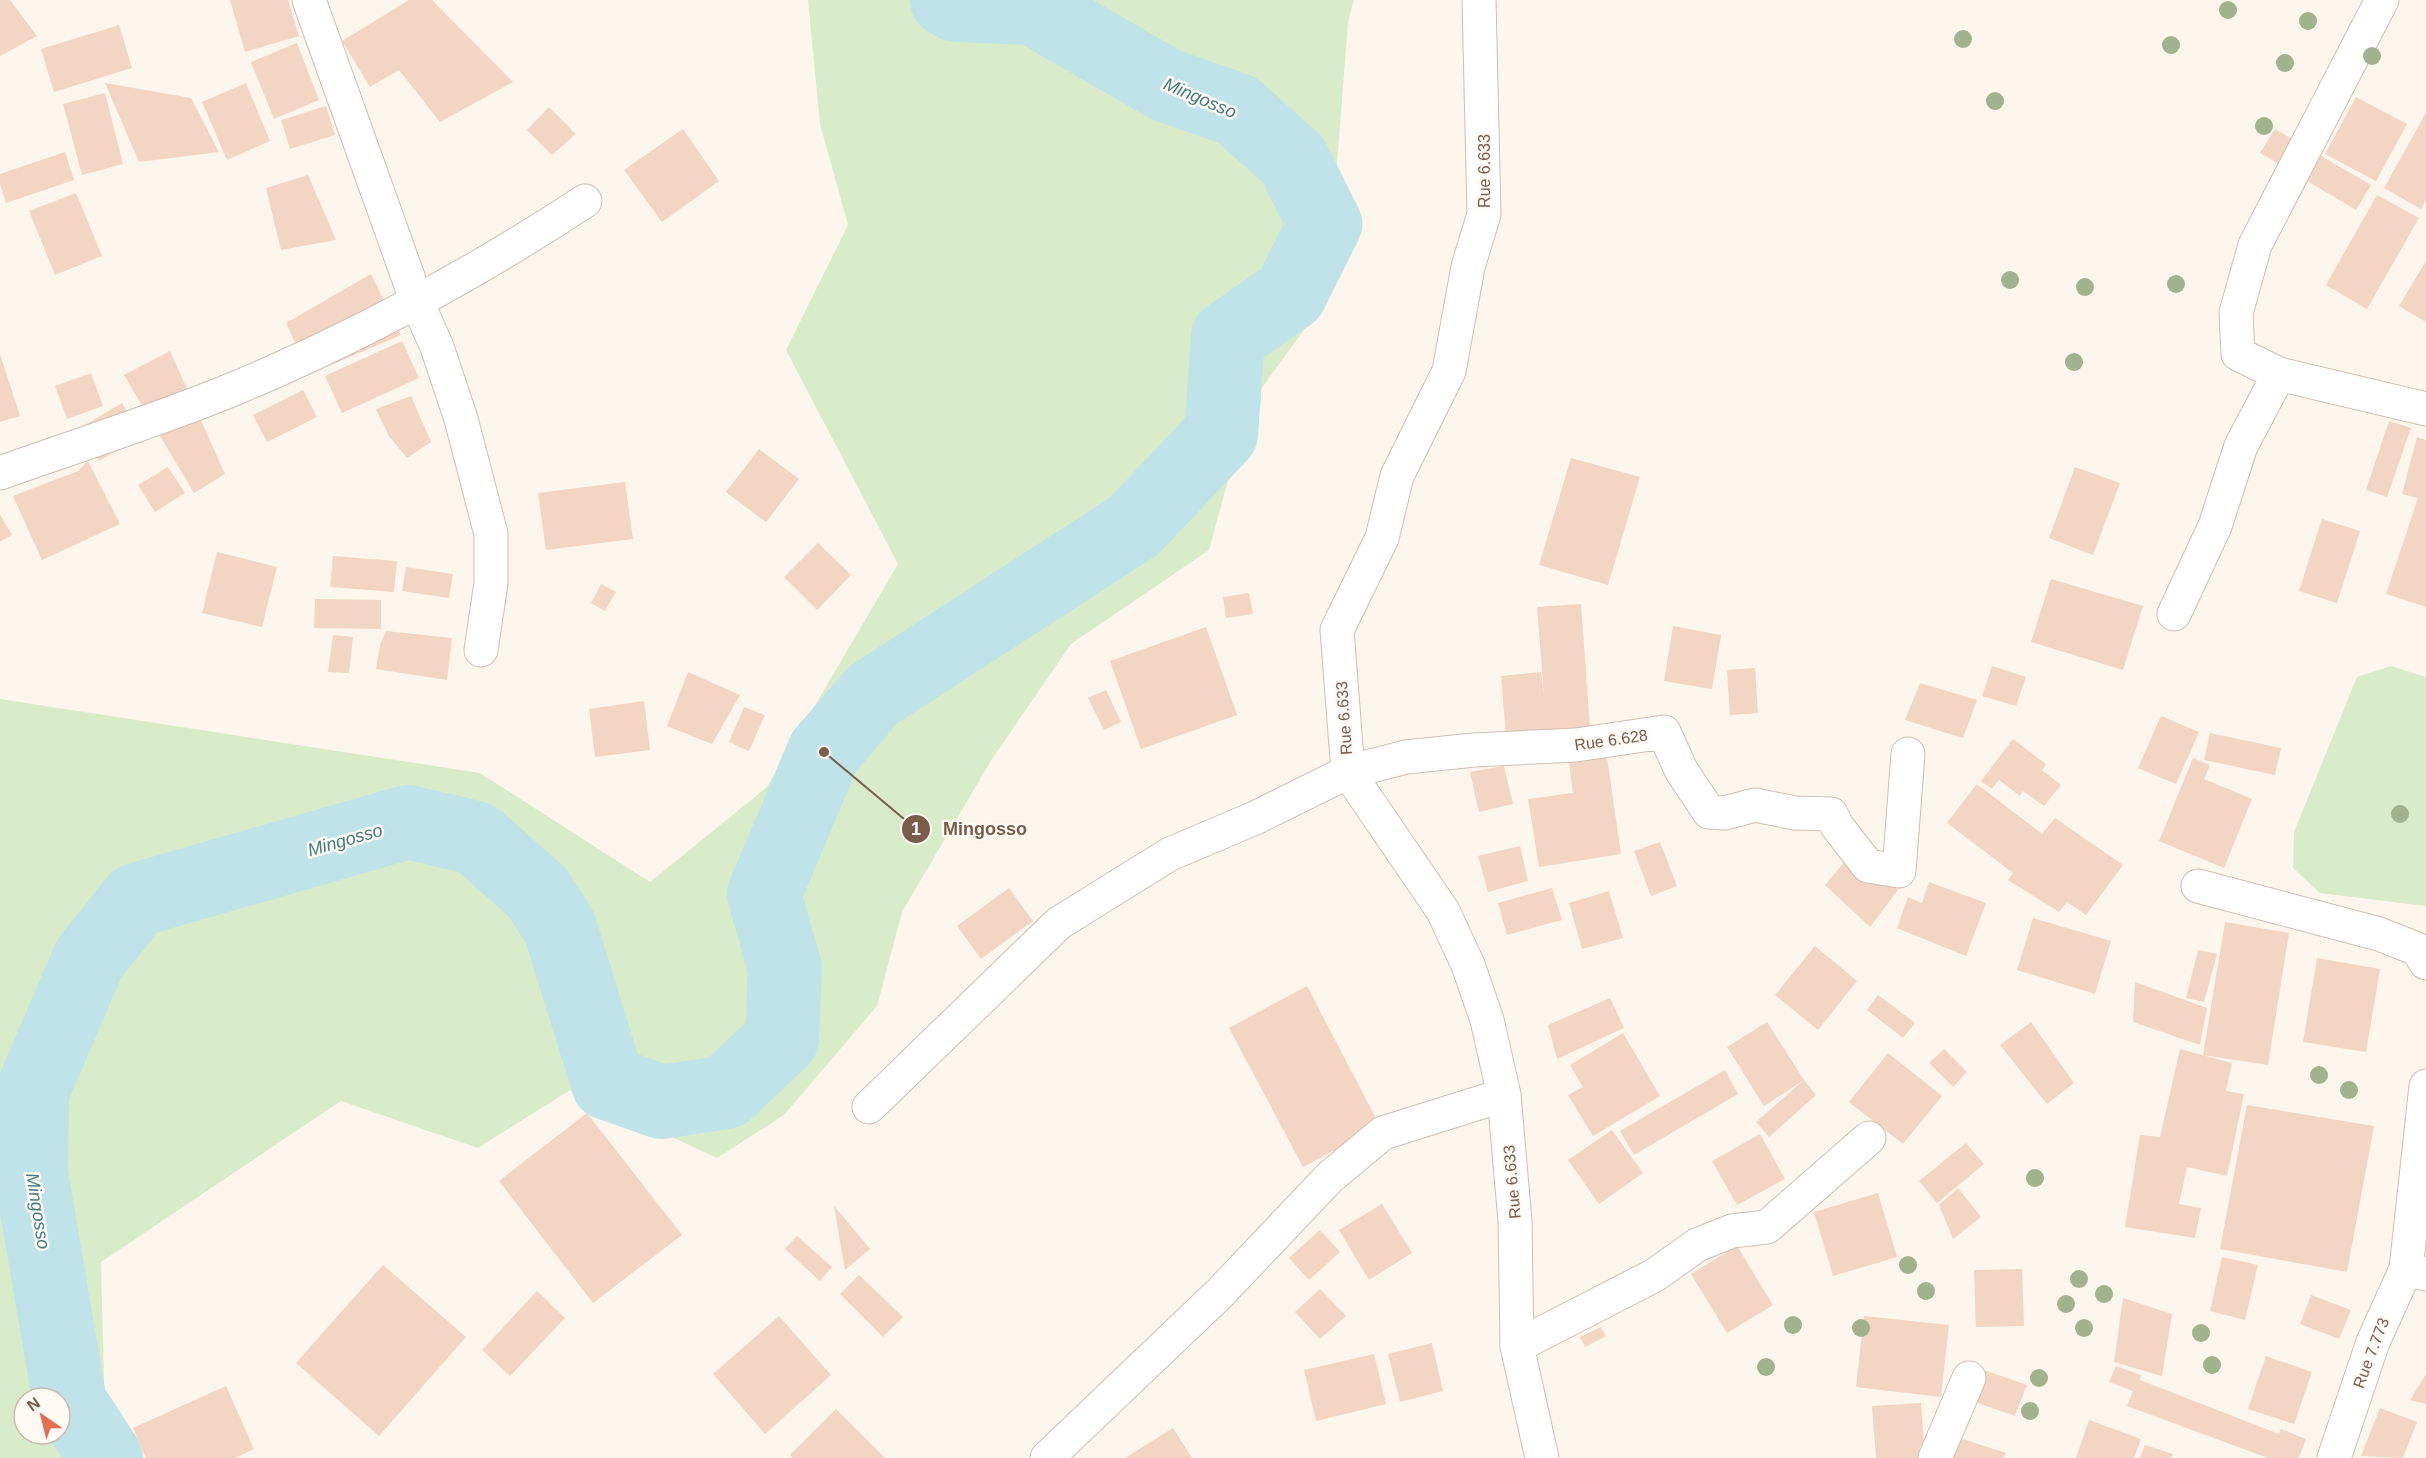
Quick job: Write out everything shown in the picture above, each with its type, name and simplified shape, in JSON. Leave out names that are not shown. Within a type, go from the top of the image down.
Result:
[{"type":"street","points":[[309,0],[417,302],[437,347],[461,419],[491,534],[491,583],[481,650]]},
{"type":"street","name":"Rue 6.633","points":[[1479,0],[1484,214],[1468,267],[1449,371],[1397,476],[1382,538],[1337,630],[1348,772],[1443,911],[1468,965],[1487,1020],[1504,1095],[1515,1221],[1517,1346],[1542,1458]]},
{"type":"street","points":[[2382,0],[2303,150],[2252,256],[2236,313],[2238,354],[2279,374],[2426,409]]},
{"type":"street","points":[[0,473],[234,388],[336,344],[417,302],[519,244],[585,201]]},
{"type":"street","points":[[2174,614],[2216,526],[2241,446],[2279,374]]},
{"type":"street","name":"Rue 6.628","points":[[1348,772],[1406,757],[1474,750],[1576,745],[1664,732],[1681,770],[1710,812],[1725,813],[1755,805],[1795,813],[1831,814],[1837,826],[1868,866],[1899,872],[1908,754]]},
{"type":"street","points":[[869,1107],[1059,923],[1170,854],[1255,818],[1348,772]]},
{"type":"street","points":[[2198,886],[2379,934],[2416,950],[2426,963]]},
{"type":"street","name":"Rue 7.773","points":[[2334,1458],[2373,1342],[2416,1271],[2426,1086]]},
{"type":"street","points":[[1047,1458],[1221,1293],[1330,1177],[1383,1133],[1504,1095]]},
{"type":"street","points":[[1517,1346],[1655,1275],[1697,1245],[1732,1231],[1767,1227],[1869,1138]]},
{"type":"street","points":[[1935,1458],[1969,1378]]},
{"type":"green space","points":[[808,0],[1354,0],[1348,22],[1330,294],[1248,407],[1209,550],[1071,644],[992,759],[902,912],[877,1006],[784,1115],[717,1158],[570,1090],[478,1148],[341,1101],[101,1262],[105,1421],[121,1458],[0,1458],[0,699],[480,773],[650,882],[767,787],[898,564],[786,350],[848,225],[820,124]]},
{"type":"green space","points":[[2391,666],[2426,677],[2426,906],[2320,893],[2293,868],[2294,832],[2357,677]]},
{"type":"building","points":[[0,0],[10,0],[37,36],[0,56]]},
{"type":"building","points":[[230,0],[288,0],[299,36],[245,52]]},
{"type":"building","points":[[409,0],[432,0],[513,82],[440,122],[399,70],[370,87],[342,41]]},
{"type":"building","points":[[119,25],[132,68],[54,92],[41,49]]},
{"type":"building","points":[[297,43],[319,100],[274,119],[251,62]]},
{"type":"building","points":[[105,83],[191,98],[219,152],[139,162]]},
{"type":"building","points":[[246,83],[270,141],[227,160],[202,102]]},
{"type":"building","points":[[105,93],[123,164],[82,175],[63,104]]},
{"type":"building","points":[[2356,97],[2407,124],[2376,181],[2325,154]]},
{"type":"building","points":[[326,106],[335,135],[290,149],[281,120]]},
{"type":"building","points":[[549,107],[576,134],[552,155],[527,130]]},
{"type":"building","points":[[2426,113],[2426,200],[2421,209],[2384,188]]},
{"type":"building","points":[[683,129],[719,181],[662,222],[624,170]]},
{"type":"building","points":[[2275,129],[2371,185],[2356,210],[2260,153]]},
{"type":"building","points":[[65,152],[74,180],[6,203],[0,184],[0,174]]},
{"type":"building","points":[[308,175],[336,240],[281,250],[266,188]]},
{"type":"building","points":[[76,193],[102,256],[55,275],[29,211]]},
{"type":"building","points":[[2377,195],[2419,218],[2367,309],[2326,285]]},
{"type":"building","points":[[2426,261],[2426,322],[2399,306]]},
{"type":"building","points":[[371,274],[401,335],[310,374],[286,323]]},
{"type":"building","points":[[402,341],[419,378],[342,413],[325,376]]},
{"type":"building","points":[[170,351],[225,474],[194,493],[124,375]]},
{"type":"building","points":[[0,354],[20,416],[0,422]]},
{"type":"building","points":[[91,373],[103,406],[67,419],[55,386]]},
{"type":"building","points":[[303,390],[317,417],[267,442],[253,415]]},
{"type":"building","points":[[411,396],[431,442],[407,458],[389,436],[376,409]]},
{"type":"building","points":[[122,403],[141,436],[99,461],[80,428]]},
{"type":"building","points":[[2389,421],[2411,428],[2387,497],[2366,490]]},
{"type":"building","points":[[2417,437],[2426,440],[2426,607],[2386,594],[2418,498],[2402,494]]},
{"type":"building","points":[[759,449],[799,479],[766,522],[726,492]]},
{"type":"building","points":[[1571,458],[1640,477],[1608,585],[1539,565]]},
{"type":"building","points":[[88,461],[120,524],[42,560],[13,496],[78,471]]},
{"type":"building","points":[[168,467],[185,493],[155,512],[138,485]]},
{"type":"building","points":[[2075,467],[2120,483],[2093,555],[2049,538]]},
{"type":"building","points":[[625,482],[633,539],[546,550],[538,493]]},
{"type":"building","points":[[0,514],[12,535],[0,542]]},
{"type":"building","points":[[2322,519],[2360,531],[2337,603],[2299,591]]},
{"type":"building","points":[[818,543],[851,575],[817,610],[784,577]]},
{"type":"building","points":[[217,552],[277,567],[262,627],[202,613]]},
{"type":"building","points":[[333,556],[397,561],[394,592],[330,587]]},
{"type":"building","points":[[406,567],[453,574],[449,598],[402,591]]},
{"type":"building","points":[[2051,579],[2143,606],[2123,670],[2031,642]]},
{"type":"building","points":[[601,584],[616,592],[605,611],[591,603]]},
{"type":"building","points":[[1249,593],[1253,614],[1226,618],[1223,597]]},
{"type":"building","points":[[315,599],[381,600],[381,629],[314,628]]},
{"type":"building","points":[[1581,604],[1590,727],[1506,735],[1501,676],[1541,672],[1544,696],[1537,607]]},
{"type":"building","points":[[1673,626],[1721,635],[1712,689],[1664,681]]},
{"type":"building","points":[[1206,627],[1237,715],[1141,749],[1110,661]]},
{"type":"building","points":[[386,631],[452,638],[447,680],[376,669],[380,645]]},
{"type":"building","points":[[333,635],[353,637],[349,673],[328,672]]},
{"type":"building","points":[[1992,666],[2026,677],[2016,706],[1982,696]]},
{"type":"building","points":[[1755,668],[1758,713],[1730,715],[1727,670]]},
{"type":"building","points":[[688,672],[740,695],[712,744],[667,726]]},
{"type":"building","points":[[1920,683],[1977,700],[1963,738],[1905,720]]},
{"type":"building","points":[[1106,690],[1121,722],[1104,730],[1088,698]]},
{"type":"building","points":[[644,701],[650,750],[595,757],[589,709]]},
{"type":"building","points":[[744,707],[765,715],[749,751],[729,742]]},
{"type":"building","points":[[2161,716],[2199,732],[2176,784],[2138,768]]},
{"type":"building","points":[[2210,733],[2281,748],[2275,775],[2204,760]]},
{"type":"building","points":[[2013,739],[2046,764],[2042,770],[2061,785],[2044,806],[2023,791],[2020,796],[1999,780],[1992,789],[1981,781]]},
{"type":"building","points":[[1606,750],[1621,854],[1539,867],[1528,799],[1573,793],[1568,756]]},
{"type":"building","points":[[2193,758],[2210,765],[2204,779],[2252,799],[2224,868],[2159,841]]},
{"type":"building","points":[[1504,766],[1513,804],[1479,812],[1470,772]]},
{"type":"building","points":[[1977,784],[2042,834],[2055,818],[2123,865],[2086,915],[2067,902],[2059,912],[2008,880],[2013,873],[1947,823]]},
{"type":"building","points":[[1660,842],[1677,886],[1651,896],[1634,851]]},
{"type":"building","points":[[1520,846],[1528,881],[1488,892],[1478,856]]},
{"type":"building","points":[[1853,852],[1898,890],[1870,927],[1825,885]]},
{"type":"building","points":[[1929,882],[1986,903],[1966,956],[1897,928],[1908,897],[1922,903]]},
{"type":"building","points":[[1009,888],[1033,921],[981,959],[957,926]]},
{"type":"building","points":[[1552,888],[1562,920],[1507,935],[1498,903]]},
{"type":"building","points":[[1609,891],[1623,938],[1582,949],[1569,903]]},
{"type":"building","points":[[2033,918],[2111,941],[2095,994],[2017,970]]},
{"type":"building","points":[[2225,922],[2289,933],[2268,1065],[2203,1055]]},
{"type":"building","points":[[1815,946],[1857,981],[1818,1030],[1775,995]]},
{"type":"building","points":[[2198,950],[2217,954],[2204,1002],[2186,998]]},
{"type":"building","points":[[2317,958],[2380,969],[2366,1052],[2303,1042]]},
{"type":"building","points":[[2135,982],[2207,1008],[2200,1045],[2133,1022]]},
{"type":"building","points":[[1307,986],[1380,1126],[1303,1167],[1229,1028]]},
{"type":"building","points":[[1878,995],[1915,1023],[1903,1038],[1867,1010]]},
{"type":"building","points":[[1610,998],[1624,1028],[1557,1059],[1548,1025]]},
{"type":"building","points":[[1767,1022],[1804,1080],[1764,1106],[1727,1047]]},
{"type":"building","points":[[2031,1022],[2074,1083],[2047,1104],[2000,1045]]},
{"type":"building","points":[[1623,1033],[1660,1096],[1593,1136],[1568,1095],[1583,1087],[1570,1065]]},
{"type":"building","points":[[1944,1049],[1967,1072],[1953,1087],[1929,1063]]},
{"type":"building","points":[[2180,1049],[2232,1063],[2226,1091],[2244,1094],[2227,1176],[2187,1167],[2179,1204],[2201,1208],[2195,1238],[2125,1227],[2140,1135],[2160,1137]]},
{"type":"building","points":[[1888,1053],[1942,1096],[1903,1144],[1849,1102]]},
{"type":"building","points":[[1725,1070],[1738,1094],[1634,1155],[1620,1131]]},
{"type":"building","points":[[1804,1080],[1816,1095],[1769,1137],[1756,1122]]},
{"type":"building","points":[[2247,1105],[2374,1126],[2347,1272],[2220,1249]]},
{"type":"building","points":[[587,1113],[682,1235],[593,1303],[499,1181]]},
{"type":"building","points":[[1612,1130],[1643,1173],[1599,1204],[1568,1160]]},
{"type":"building","points":[[1760,1134],[1785,1179],[1737,1205],[1712,1161]]},
{"type":"building","points":[[1966,1143],[1984,1164],[1937,1203],[1919,1181]]},
{"type":"building","points":[[1958,1188],[1981,1217],[1953,1239],[1939,1205]]},
{"type":"building","points":[[1878,1193],[1897,1257],[1833,1276],[1814,1212]]},
{"type":"building","points":[[1382,1204],[1412,1253],[1369,1280],[1339,1230]]},
{"type":"building","points":[[834,1206],[870,1249],[845,1270]]},
{"type":"building","points":[[1320,1230],[1340,1252],[1309,1280],[1289,1258]]},
{"type":"building","points":[[797,1236],[832,1267],[820,1281],[785,1249]]},
{"type":"building","points":[[1737,1246],[1773,1305],[1727,1333],[1691,1274]]},
{"type":"building","points":[[2222,1257],[2258,1265],[2245,1320],[2210,1311]]},
{"type":"building","points":[[383,1265],[466,1337],[379,1436],[296,1363]]},
{"type":"building","points":[[2022,1269],[2024,1326],[1976,1327],[1974,1270]]},
{"type":"building","points":[[859,1275],[903,1317],[883,1337],[840,1294]]},
{"type":"building","points":[[1320,1289],[1346,1316],[1320,1339],[1295,1312]]},
{"type":"building","points":[[537,1291],[565,1318],[510,1376],[482,1350]]},
{"type":"building","points":[[2311,1295],[2351,1310],[2339,1339],[2300,1324]]},
{"type":"building","points":[[2123,1298],[2172,1314],[2162,1376],[2114,1362]]},
{"type":"building","points":[[779,1316],[831,1375],[765,1434],[713,1374]]},
{"type":"building","points":[[1864,1316],[1949,1325],[1941,1397],[1856,1387]]},
{"type":"building","points":[[1601,1327],[1606,1336],[1585,1347],[1580,1337]]},
{"type":"building","points":[[1432,1343],[1443,1391],[1400,1402],[1388,1354]]},
{"type":"building","points":[[1374,1354],[1386,1404],[1316,1421],[1304,1370]]},
{"type":"building","points":[[2266,1356],[2312,1372],[2294,1424],[2248,1409]]},
{"type":"building","points":[[2116,1366],[2141,1375],[2140,1380],[2279,1434],[2281,1429],[2306,1439],[2299,1458],[2268,1458],[2127,1406],[2133,1391],[2109,1382]]},
{"type":"building","points":[[1981,1369],[2027,1385],[2015,1416],[1969,1400]]},
{"type":"building","points":[[2426,1374],[2426,1404],[2410,1400]]},
{"type":"building","points":[[226,1386],[254,1449],[235,1458],[146,1458],[133,1428]]},
{"type":"building","points":[[1921,1403],[1925,1458],[1876,1458],[1872,1406]]},
{"type":"building","points":[[2380,1408],[2417,1422],[2403,1458],[2361,1456]]},
{"type":"building","points":[[836,1409],[885,1458],[793,1458],[790,1455]]},
{"type":"building","points":[[2089,1420],[2141,1439],[2134,1458],[2076,1458]]},
{"type":"building","points":[[1173,1428],[1192,1458],[1125,1458]]},
{"type":"building","points":[[1950,1435],[2006,1453],[2004,1458],[1943,1458]]},
{"type":"building","points":[[2145,1445],[2173,1454],[2171,1458],[2140,1458]]},
{"type":"waterway","name":"Mingosso","points":[[106,1458],[70,1403],[31,1174],[32,1092],[89,959],[136,900],[408,822],[476,838],[537,892],[560,928],[608,1083],[662,1102],[726,1092],[782,1039],[785,968],[764,894],[824,752],[873,695],[1134,526],[1221,434],[1228,337],[1290,294],[1325,224],[1293,160],[1237,110],[1166,85],[1033,8],[956,5],[947,0]]},
{"type":"place","name":"Mingosso","points":[[824,752]]}]
